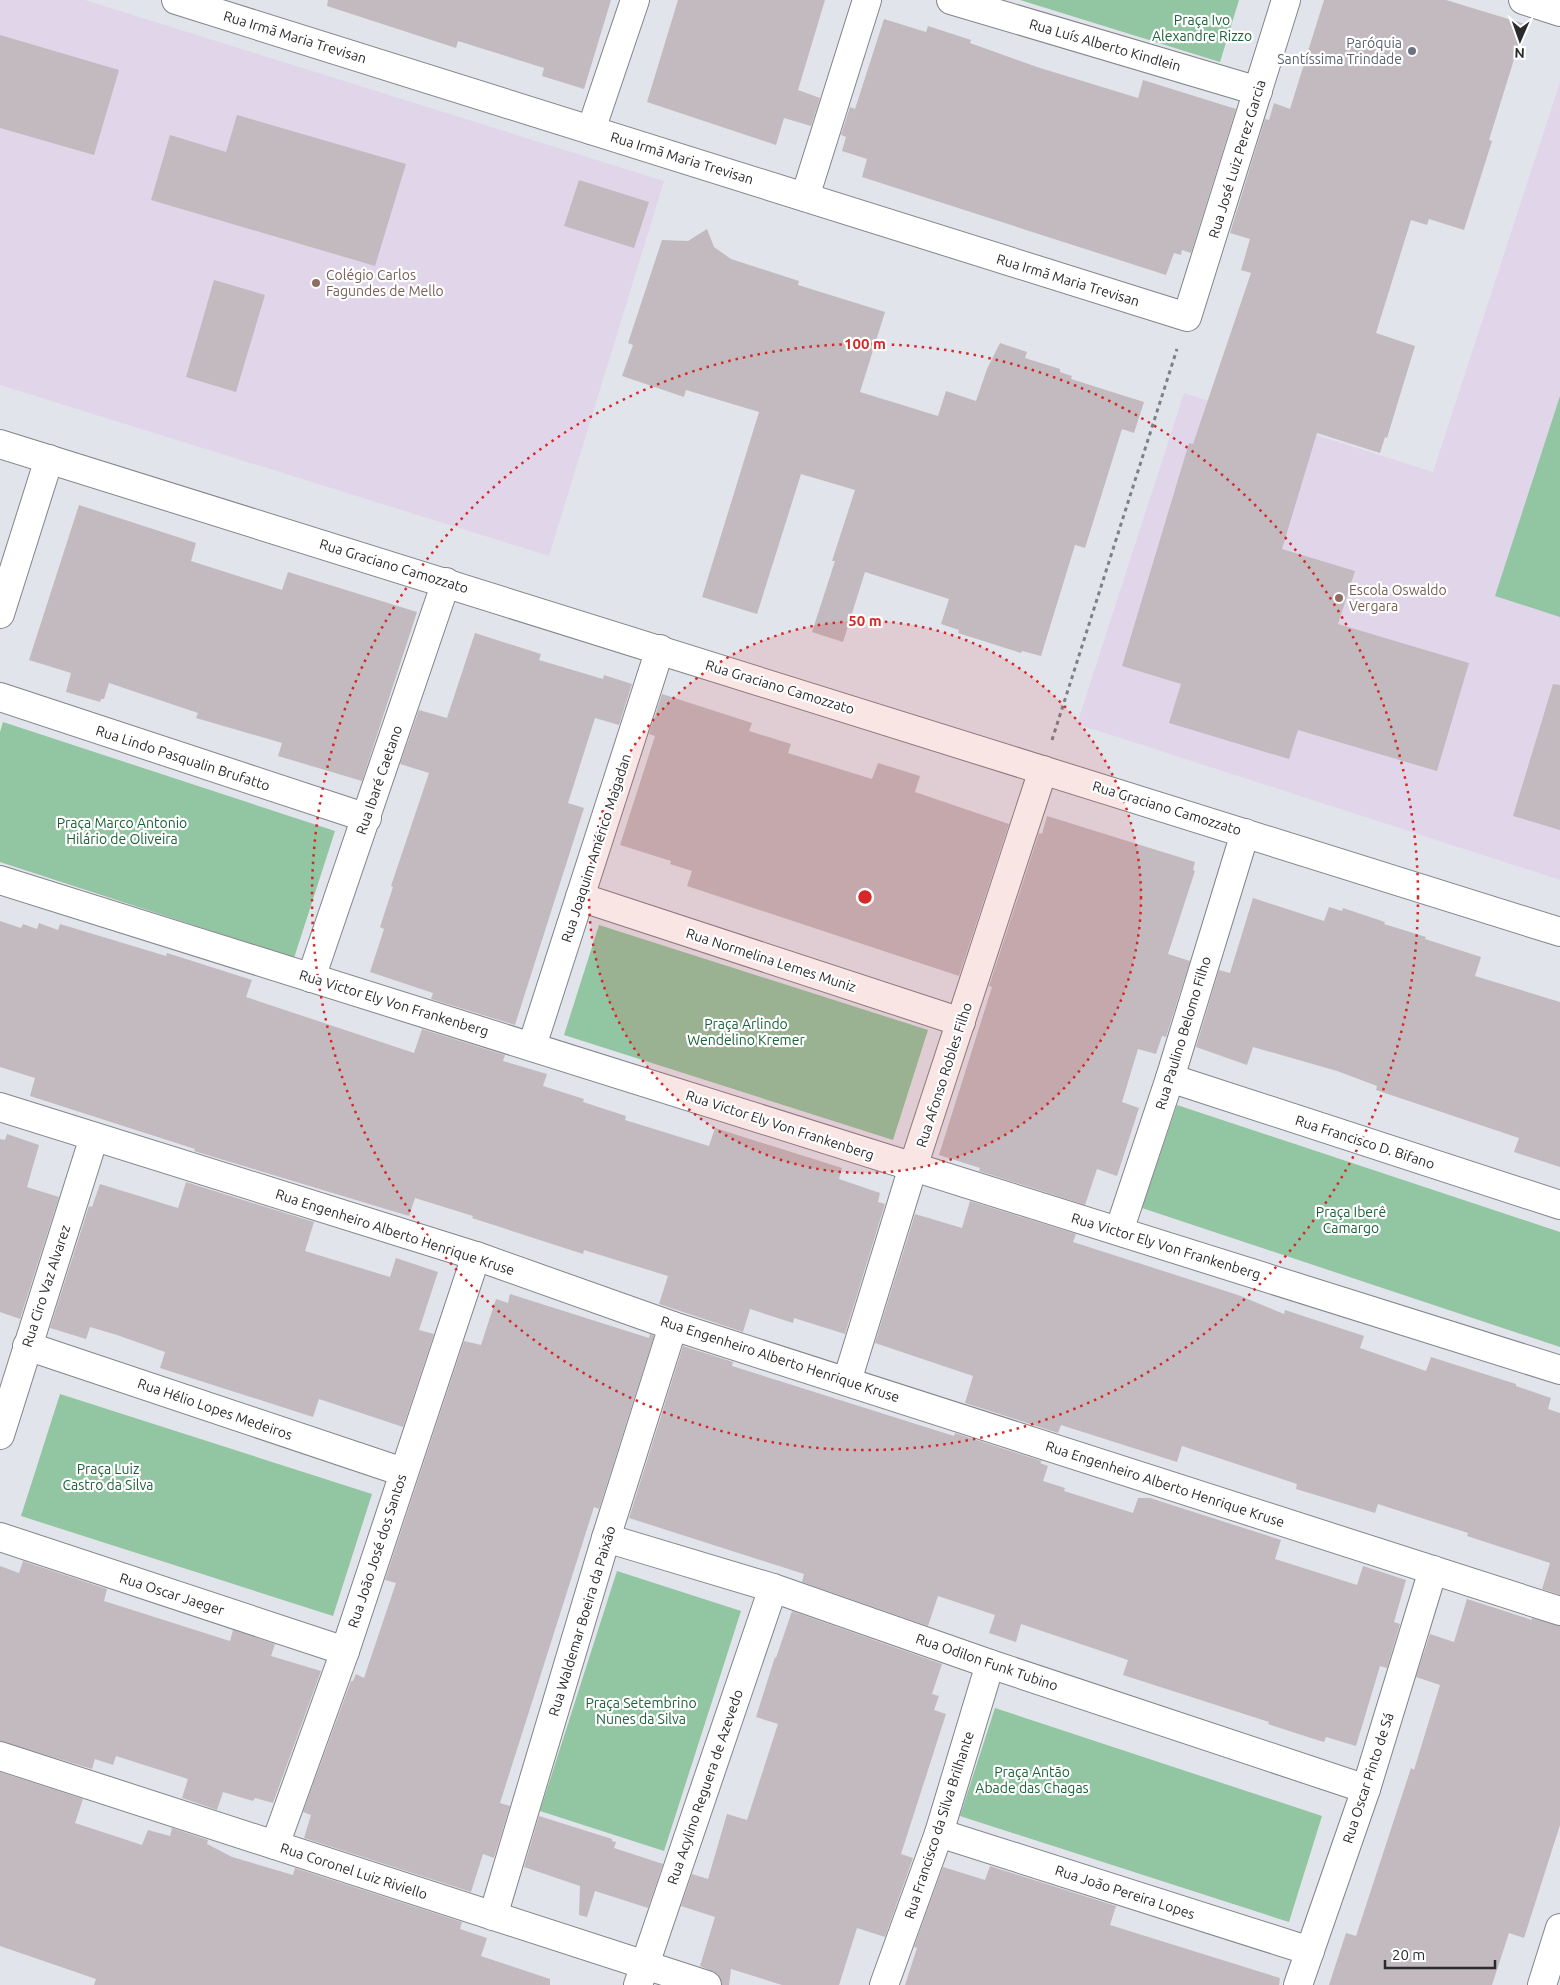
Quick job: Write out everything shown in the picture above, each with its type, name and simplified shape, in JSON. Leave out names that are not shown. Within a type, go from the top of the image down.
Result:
[{"type":"street","points":[[591,130],[635,0]]},
{"type":"street","points":[[805,197],[867,0]]},
{"type":"street","name":"Rua Luís Alberto Kindlein","points":[[951,0],[1258,91]]},
{"type":"street","name":"Rua José Luiz Perez Garcia","points":[[1187,317],[1286,0]]},
{"type":"street","points":[[1523,0],[1560,12]]},
{"type":"street","name":"Rua Irmã Maria Trevisan","points":[[185,1],[1187,317]]},
{"type":"street","name":"Rua Graciano Camozzato","points":[[0,444],[1560,932]]},
{"type":"street","points":[[0,614],[50,459]]},
{"type":"street","name":"Rua Ibaré Caetano","points":[[311,978],[446,582]]},
{"type":"street","name":"Rua Joaquim Américo Magadan","points":[[532,1046],[660,649]]},
{"type":"street","name":"Rua Lindo Pasqualin Brufatto","points":[[0,697],[367,818]]},
{"type":"street","name":"Rua Afonso Robles Filho","points":[[847,1381],[913,1167],[1043,770]]},
{"type":"street","name":"Rua Paulino Belomo Filho","points":[[1119,1232],[1170,1078],[1245,833]]},
{"type":"street","name":"Rua Victor Ely Von Frankenberg","points":[[0,880],[1560,1370]]},
{"type":"street","name":"Rua Normelina Lemes Muniz","points":[[580,897],[961,1022]]},
{"type":"street","name":"Rua Francisco D. Bifano","points":[[1170,1078],[1560,1205]]},
{"type":"street","name":"Rua Engenheiro Alberto Henrique Kruse","points":[[0,1106],[476,1256],[674,1326],[1560,1611]]},
{"type":"street","name":"Rua Ciro Vaz Alvarez","points":[[0,1435],[94,1137]]},
{"type":"street","name":"Rua João José dos Santos","points":[[275,1845],[345,1651],[476,1256]]},
{"type":"street","name":"Rua Waldemar Boeira da Paixão","points":[[493,1916],[606,1538],[674,1326]]},
{"type":"street","name":"Rua Hélio Lopes Medeiros","points":[[27,1346],[403,1472]]},
{"type":"street","name":"Rua Oscar Jaeger","points":[[0,1537],[345,1651]]},
{"type":"street","name":"Rua Odilon Funk Tubino","points":[[606,1538],[773,1588],[990,1664],[1366,1789]]},
{"type":"street","name":"Rua Oscar Pinto de Sá","points":[[1298,1985],[1366,1789],[1433,1570]]},
{"type":"street","name":"Rua Acylino Reguera de Azevedo","points":[[641,1975],[773,1588]]},
{"type":"street","name":"Rua Francisco da Silva Brilhante","points":[[884,1985],[939,1833],[990,1664]]},
{"type":"street","name":"Rua Coronel Luiz Riviello","points":[[0,1756],[493,1916],[641,1975],[707,1985]]},
{"type":"street","name":"Rua João Pereira Lopes","points":[[939,1833],[1310,1951]]},
{"type":"street","points":[[1542,1985],[1560,1928]]},
{"type":"path","points":[[1043,770],[1187,317]]},
{"type":"shaded area","name":"Colégio Carlos Fagundes de Mello","points":[[0,0],[85,0],[664,181],[549,556],[0,385]]},
{"type":"shaded area","name":"Escola Oswaldo Vergara","points":[[1560,82],[1560,880],[1077,724],[1184,393],[1433,472]]},
{"type":"green space","name":"Praça Ivo Alexandre Rizzo","points":[[1020,0],[1239,0],[1220,62]]},
{"type":"green space","points":[[1560,396],[1560,617],[1495,596]]},
{"type":"green space","name":"Praça Marco Antonio Hilário de Oliveira","points":[[3,722],[335,831],[294,958],[0,862],[0,732]]},
{"type":"green space","name":"Praça Arlindo Wendelino Kremer","points":[[599,925],[928,1030],[893,1140],[564,1035]]},
{"type":"green space","name":"Praça Iberê Camargo","points":[[1177,1105],[1560,1232],[1560,1347],[1142,1208]]},
{"type":"green space","name":"Praça Luiz Castro da Silva","points":[[60,1394],[372,1494],[333,1616],[21,1516]]},
{"type":"green space","name":"Praça Setembrino Nunes da Silva","points":[[617,1571],[741,1611],[664,1851],[540,1811]]},
{"type":"green space","name":"Praça Antão Abade das Chagas","points":[[995,1708],[1322,1816],[1289,1922],[960,1816]]},
{"type":"building","points":[[328,0],[611,0],[584,89],[542,76],[544,68],[458,41],[456,48],[327,6]]},
{"type":"building","points":[[678,0],[825,0],[798,90],[820,98],[811,126],[784,118],[776,145],[647,102]]},
{"type":"building","points":[[1324,0],[1446,0],[1525,24],[1489,140],[1492,141],[1464,230],[1429,219],[1427,225],[1411,220],[1376,333],[1415,346],[1387,438],[1385,437],[1380,453],[1317,433],[1282,549],[1355,571],[1338,624],[1469,663],[1437,771],[1298,730],[1289,759],[1169,723],[1181,684],[1122,666],[1189,443],[1193,444],[1251,273],[1241,270],[1250,239],[1230,233],[1265,119],[1269,120],[1274,103],[1290,109]]},
{"type":"building","points":[[884,19],[926,32],[928,26],[971,40],[970,43],[1037,67],[1138,98],[1143,80],[1236,109],[1191,253],[1182,250],[1181,255],[1174,253],[1166,275],[862,177],[867,159],[842,151],[846,137],[841,135],[850,107],[855,109]]},
{"type":"building","points":[[0,35],[119,70],[94,155],[0,128]]},
{"type":"building","points":[[237,115],[406,164],[375,266],[151,200],[170,135],[226,152]]},
{"type":"building","points":[[579,180],[649,202],[634,248],[564,226]]},
{"type":"building","points":[[707,229],[714,247],[731,259],[799,281],[798,285],[885,312],[860,392],[938,416],[946,391],[976,401],[987,369],[1000,343],[1027,352],[1025,358],[1060,369],[1060,372],[1072,376],[1071,379],[1144,402],[1134,433],[1122,429],[1085,548],[1075,545],[1041,656],[1022,651],[1021,653],[958,633],[959,630],[941,624],[949,599],[865,572],[843,642],[812,632],[855,490],[801,474],[757,614],[702,597],[759,412],[686,390],[684,397],[622,376],[633,345],[628,343],[662,240],[688,241]]},
{"type":"building","points":[[214,280],[265,295],[236,392],[186,377]]},
{"type":"building","points":[[79,505],[196,543],[191,561],[282,590],[288,572],[417,612],[362,781],[278,756],[282,743],[196,718],[198,713],[109,683],[104,699],[101,699],[100,702],[66,692],[71,673],[29,660]]},
{"type":"building","points":[[475,633],[541,654],[539,660],[603,679],[604,675],[632,684],[619,725],[595,718],[568,803],[584,808],[515,1025],[431,999],[433,993],[370,972],[384,929],[380,927],[393,887],[391,886],[429,773],[400,764],[419,710],[447,718]]},
{"type":"building","points":[[1553,684],[1560,685],[1560,830],[1513,816]]},
{"type":"building","points":[[662,694],[752,723],[749,731],[791,744],[788,753],[872,779],[878,763],[920,776],[915,792],[1009,824],[959,976],[687,886],[692,871],[670,864],[671,861],[620,845],[655,736],[649,734]]},
{"type":"building","points":[[1047,816],[1195,862],[1193,870],[1195,871],[1168,954],[1190,961],[1166,1037],[1162,1036],[1156,1054],[1138,1049],[1122,1102],[1139,1108],[1117,1176],[1097,1169],[1085,1205],[979,1171],[980,1168],[939,1155],[992,987],[989,986],[1039,833],[1042,834]]},
{"type":"building","points":[[1253,898],[1324,921],[1329,907],[1342,911],[1343,908],[1385,922],[1384,924],[1426,937],[1425,939],[1481,957],[1475,976],[1560,1002],[1560,1167],[1514,1152],[1519,1138],[1376,1090],[1377,1086],[1337,1071],[1253,1047],[1247,1065],[1196,1047],[1219,970],[1230,973]]},
{"type":"building","points":[[0,921],[21,928],[23,924],[37,929],[39,923],[58,930],[60,924],[166,956],[167,953],[252,980],[246,997],[414,1053],[422,1029],[505,1055],[503,1061],[547,1074],[543,1086],[584,1099],[583,1102],[626,1116],[625,1120],[709,1146],[715,1128],[842,1168],[839,1179],[880,1193],[878,1202],[885,1204],[845,1334],[794,1318],[793,1323],[750,1309],[743,1332],[659,1304],[668,1276],[584,1250],[583,1254],[415,1198],[409,1216],[194,1151],[195,1149],[30,1096],[35,1078],[0,1067]]},
{"type":"building","points":[[7,1134],[39,1145],[27,1187],[59,1197],[20,1319],[0,1312],[0,1139],[5,1140]]},
{"type":"building","points":[[186,1182],[314,1222],[305,1251],[390,1277],[396,1258],[438,1272],[419,1330],[434,1334],[403,1427],[319,1399],[313,1417],[160,1368],[165,1352],[117,1335],[90,1327],[86,1339],[50,1328],[89,1206],[92,1207],[100,1184],[178,1208]]},
{"type":"building","points":[[970,1201],[1076,1234],[1073,1242],[1238,1295],[1284,1314],[1285,1310],[1364,1336],[1360,1348],[1426,1371],[1431,1357],[1516,1384],[1516,1386],[1551,1398],[1548,1409],[1560,1413],[1560,1595],[1542,1589],[1550,1563],[1467,1536],[1468,1533],[1378,1504],[1375,1513],[1296,1489],[1297,1484],[1182,1446],[1177,1462],[1061,1425],[1058,1433],[965,1403],[973,1376],[875,1343],[915,1214],[962,1228]]},
{"type":"building","points":[[510,1294],[649,1338],[650,1334],[654,1336],[599,1509],[594,1507],[500,1803],[510,1806],[494,1858],[483,1854],[471,1892],[304,1838],[311,1815],[303,1812],[351,1681],[353,1681],[356,1674],[364,1678],[396,1583],[385,1580],[464,1341],[481,1345],[496,1299],[508,1303]]},
{"type":"building","points":[[683,1346],[733,1362],[732,1366],[954,1436],[955,1433],[1042,1461],[1040,1463],[1048,1466],[1043,1481],[1065,1488],[1064,1491],[1133,1513],[1138,1498],[1150,1498],[1281,1540],[1275,1559],[1357,1585],[1363,1566],[1406,1580],[1394,1622],[1400,1624],[1387,1668],[1380,1666],[1356,1746],[1326,1737],[1324,1742],[1268,1724],[1269,1722],[1123,1675],[1128,1660],[1021,1624],[1016,1642],[989,1633],[995,1615],[938,1596],[928,1626],[802,1582],[804,1574],[629,1518]]},
{"type":"building","points":[[23,1561],[107,1589],[104,1601],[230,1641],[233,1630],[275,1644],[271,1656],[321,1671],[273,1803],[255,1798],[253,1801],[223,1792],[217,1810],[182,1798],[188,1779],[116,1756],[113,1765],[95,1759],[92,1769],[0,1741],[0,1566],[19,1573]]},
{"type":"building","points":[[1467,1599],[1532,1620],[1532,1618],[1560,1626],[1560,1825],[1524,1938],[1509,1933],[1492,1985],[1329,1985],[1346,1933],[1356,1936],[1411,1768],[1414,1770],[1440,1685],[1416,1677],[1430,1634],[1454,1642]]},
{"type":"building","points":[[792,1611],[942,1664],[932,1694],[939,1696],[934,1710],[946,1714],[901,1854],[913,1858],[885,1937],[857,1928],[839,1985],[782,1985],[731,1969],[729,1985],[722,1985],[718,1974],[700,1966],[715,1917],[681,1906],[692,1874],[708,1879],[727,1814],[747,1820],[778,1724],[756,1717]]},
{"type":"building","points":[[0,1772],[83,1799],[75,1823],[142,1845],[148,1830],[170,1836],[172,1828],[208,1840],[207,1844],[232,1857],[293,1875],[295,1868],[462,1922],[460,1929],[487,1938],[481,1956],[550,1979],[550,1985],[94,1985],[96,1979],[0,1946]]},
{"type":"building","points":[[539,1816],[612,1839],[612,1841],[616,1842],[614,1848],[663,1864],[648,1908],[595,1891],[587,1917],[579,1915],[580,1886],[524,1867]]},
{"type":"building","points":[[990,1866],[1116,1906],[1110,1925],[1280,1978],[1279,1985],[905,1985],[917,1948],[914,1947],[943,1867],[985,1880]]},
{"type":"place","name":"Paróquia Santíssima Trindade","points":[[1412,51]]},
{"type":"place","name":"Colégio Carlos Fagundes de Mello","points":[[316,283]]},
{"type":"place","name":"Escola Oswaldo Vergara","points":[[1339,598]]}]
